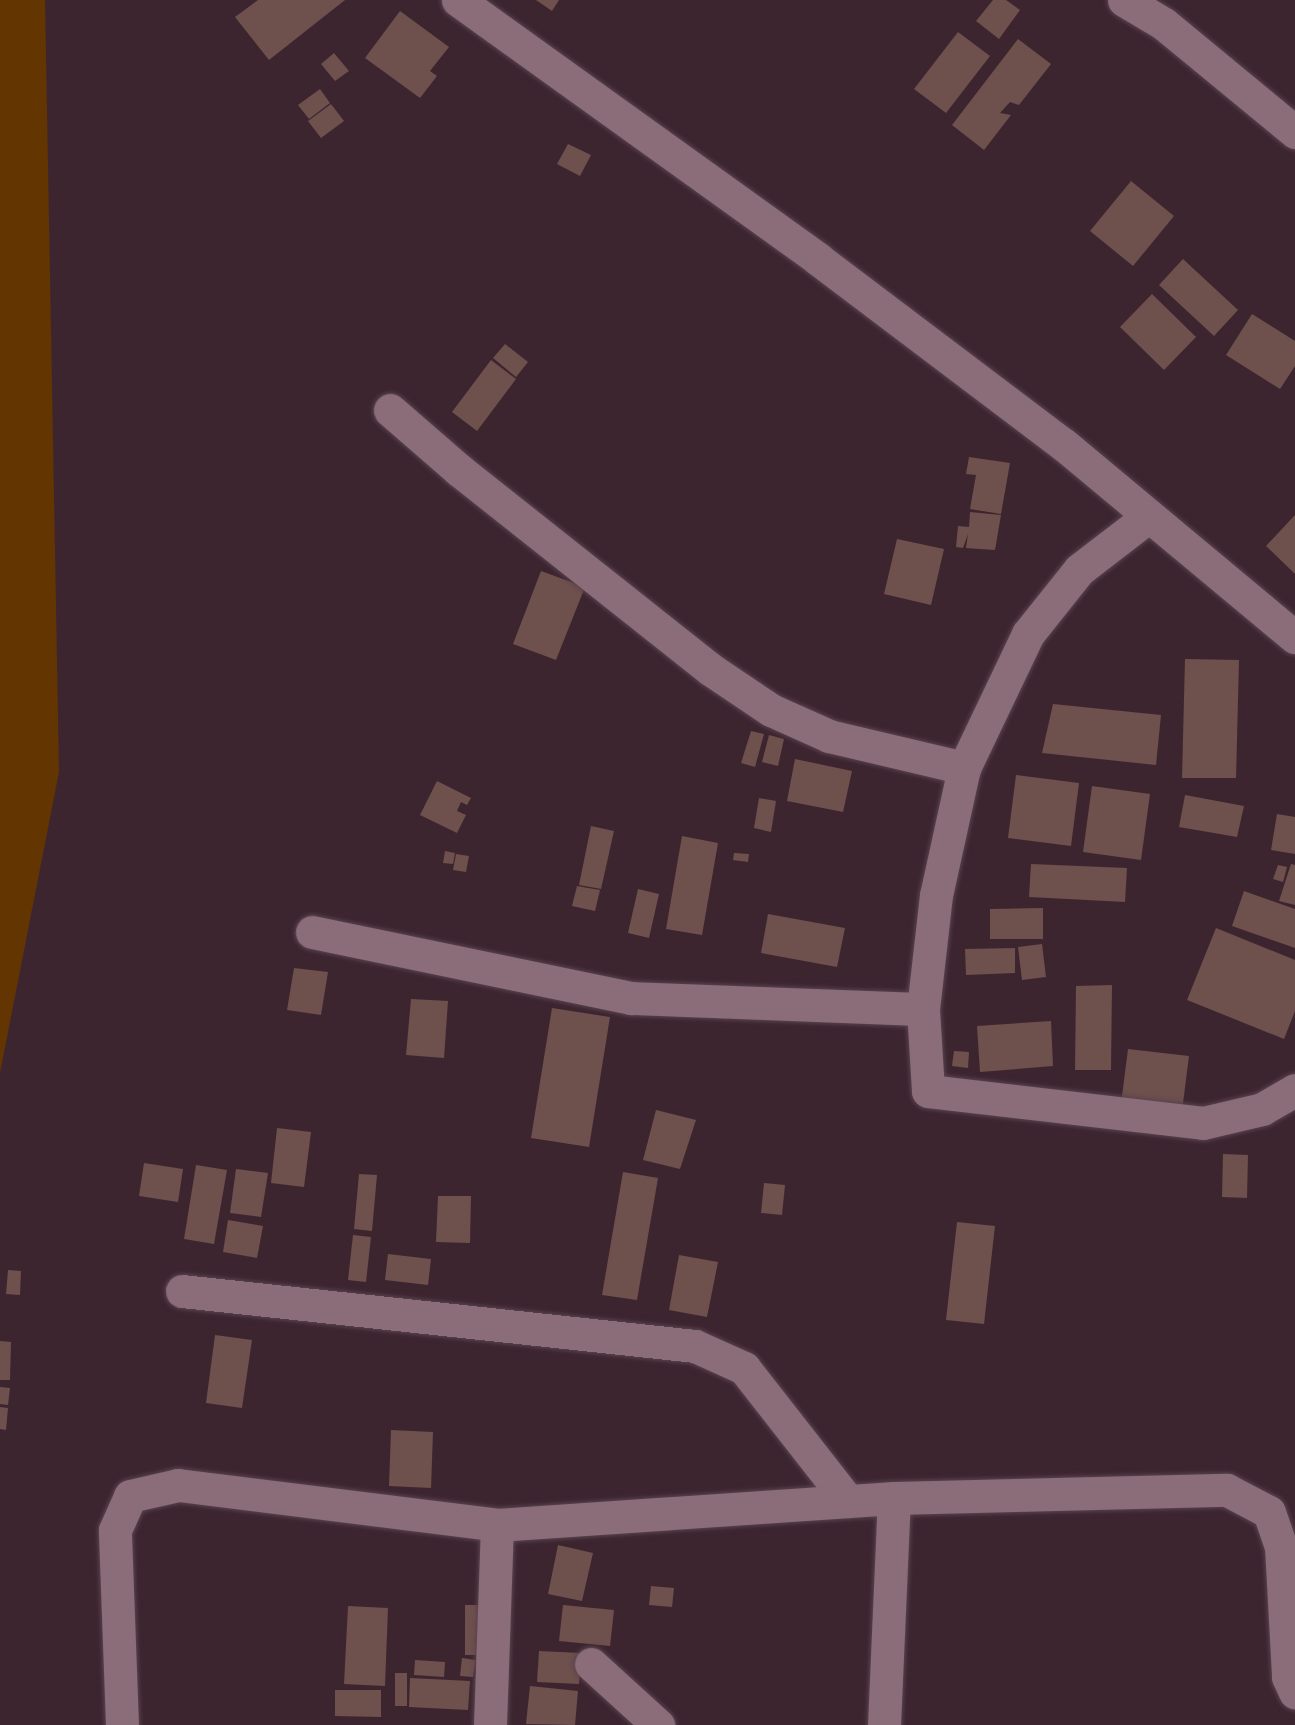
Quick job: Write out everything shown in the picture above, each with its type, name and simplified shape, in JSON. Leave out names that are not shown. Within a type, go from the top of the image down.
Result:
[{"type":"street","points":[[458,0],[818,259],[1063,444],[1295,637]]},
{"type":"street","points":[[1124,0],[1169,12],[1295,132]]},
{"type":"street","points":[[390,410],[459,470],[710,669],[771,710],[829,736],[964,768]]},
{"type":"street","points":[[1149,516],[1079,570],[1028,634],[964,768],[936,895],[922,1009],[928,1091],[1203,1123],[1262,1109],[1295,1090]]},
{"type":"street","points":[[312,932],[631,998],[922,1009]]},
{"type":"street","points":[[182,1290],[695,1346],[744,1368],[848,1501]]},
{"type":"street","points":[[122,1725],[115,1530],[130,1496],[177,1485],[497,1525],[894,1498],[1227,1490],[1269,1512],[1281,1546],[1288,1677],[1295,1692]]},
{"type":"street","points":[[884,1725],[894,1498]]},
{"type":"street","points":[[490,1725],[497,1525]]},
{"type":"street","points":[[591,1664],[658,1725]]},
{"type":"shaded area","points":[[0,0],[45,0],[59,772],[0,1073]]},
{"type":"building","points":[[258,0],[345,0],[269,60],[235,17]]},
{"type":"building","points":[[536,0],[559,0],[552,11]]},
{"type":"building","points":[[993,0],[1006,0],[1020,10],[999,39],[976,21]]},
{"type":"building","points":[[400,11],[449,47],[430,71],[437,76],[420,98],[365,58]]},
{"type":"building","points":[[958,32],[990,56],[946,113],[914,89]]},
{"type":"building","points":[[1018,39],[1051,64],[1019,105],[1010,102],[1000,113],[1011,115],[984,150],[952,125]]},
{"type":"building","points":[[334,53],[349,71],[335,81],[321,64]]},
{"type":"building","points":[[320,89],[330,103],[309,119],[298,105]]},
{"type":"building","points":[[331,104],[344,121],[321,138],[308,121]]},
{"type":"building","points":[[568,144],[591,155],[580,176],[557,164]]},
{"type":"building","points":[[1131,181],[1174,216],[1133,266],[1090,231]]},
{"type":"building","points":[[1183,259],[1238,310],[1214,336],[1159,285]]},
{"type":"building","points":[[1152,294],[1196,337],[1164,370],[1120,327]]},
{"type":"building","points":[[1252,314],[1295,341],[1295,366],[1280,389],[1226,355]]},
{"type":"building","points":[[505,344],[528,362],[516,377],[493,358]]},
{"type":"building","points":[[491,360],[516,379],[477,431],[452,412]]},
{"type":"building","points":[[969,457],[1010,463],[1001,514],[970,509],[976,475],[966,474]]},
{"type":"building","points":[[970,512],[1001,515],[995,550],[966,548],[968,534],[963,548],[956,547],[958,526],[969,527]]},
{"type":"building","points":[[1295,515],[1295,574],[1266,546]]},
{"type":"building","points":[[897,539],[944,549],[931,605],[884,594]]},
{"type":"building","points":[[541,571],[585,587],[556,660],[513,644]]},
{"type":"building","points":[[1185,659],[1239,660],[1236,778],[1182,778]]},
{"type":"building","points":[[1053,704],[1161,715],[1156,765],[1042,753]]},
{"type":"building","points":[[751,731],[764,734],[755,767],[741,763]]},
{"type":"building","points":[[769,735],[784,739],[778,766],[762,762]]},
{"type":"building","points":[[795,759],[852,771],[843,812],[787,801]]},
{"type":"building","points":[[1016,775],[1079,783],[1071,846],[1008,838]]},
{"type":"building","points":[[437,781],[471,798],[467,805],[461,802],[457,811],[466,815],[457,833],[420,815]]},
{"type":"building","points":[[1092,786],[1150,794],[1141,860],[1083,852]]},
{"type":"building","points":[[1185,795],[1244,806],[1237,837],[1179,827]]},
{"type":"building","points":[[759,798],[776,801],[771,832],[754,828]]},
{"type":"building","points":[[1277,814],[1295,817],[1295,854],[1271,850]]},
{"type":"building","points":[[591,826],[614,831],[601,889],[579,885]]},
{"type":"building","points":[[682,836],[718,843],[702,935],[666,929]]},
{"type":"building","points":[[445,851],[455,853],[453,864],[443,863]]},
{"type":"building","points":[[734,853],[749,854],[748,862],[733,860]]},
{"type":"building","points":[[456,854],[469,856],[466,872],[453,870]]},
{"type":"building","points":[[1031,864],[1127,868],[1125,902],[1029,897]]},
{"type":"building","points":[[1291,864],[1295,865],[1295,905],[1279,901]]},
{"type":"building","points":[[1278,865],[1287,867],[1283,882],[1273,879]]},
{"type":"building","points":[[577,886],[600,890],[595,911],[572,906]]},
{"type":"building","points":[[638,889],[659,894],[649,938],[628,933]]},
{"type":"building","points":[[1244,891],[1295,909],[1295,948],[1232,926]]},
{"type":"building","points":[[1043,908],[1043,939],[990,939],[990,909]]},
{"type":"building","points":[[768,914],[845,928],[837,967],[761,953]]},
{"type":"building","points":[[1216,928],[1295,960],[1295,1011],[1284,1039],[1187,1000]]},
{"type":"building","points":[[1042,944],[1046,977],[1022,980],[1018,947]]},
{"type":"building","points":[[1015,948],[1015,973],[966,975],[965,949]]},
{"type":"building","points":[[294,968],[328,972],[321,1015],[287,1010]]},
{"type":"building","points":[[1112,985],[1111,1070],[1075,1070],[1076,986]]},
{"type":"building","points":[[411,999],[448,1001],[444,1058],[406,1055]]},
{"type":"building","points":[[552,1008],[610,1017],[589,1147],[531,1138]]},
{"type":"building","points":[[1051,1021],[1053,1066],[980,1072],[977,1026]]},
{"type":"building","points":[[1128,1049],[1189,1056],[1182,1111],[1121,1104]]},
{"type":"building","points":[[954,1051],[969,1052],[968,1068],[952,1066]]},
{"type":"building","points":[[656,1110],[696,1120],[680,1169],[643,1160]]},
{"type":"building","points":[[277,1128],[311,1132],[304,1187],[271,1183]]},
{"type":"building","points":[[1223,1154],[1248,1155],[1247,1198],[1222,1197]]},
{"type":"building","points":[[144,1163],[183,1169],[178,1202],[139,1196]]},
{"type":"building","points":[[196,1165],[227,1170],[214,1244],[184,1239]]},
{"type":"building","points":[[236,1169],[268,1173],[261,1217],[230,1213]]},
{"type":"building","points":[[623,1172],[658,1178],[637,1300],[602,1295]]},
{"type":"building","points":[[359,1174],[377,1175],[372,1231],[354,1229]]},
{"type":"building","points":[[764,1183],[785,1185],[782,1215],[761,1213]]},
{"type":"building","points":[[438,1196],[471,1196],[470,1243],[436,1242]]},
{"type":"building","points":[[228,1220],[263,1226],[257,1258],[223,1252]]},
{"type":"building","points":[[957,1222],[995,1226],[984,1324],[946,1320]]},
{"type":"building","points":[[353,1235],[371,1237],[366,1282],[348,1280]]},
{"type":"building","points":[[388,1254],[431,1259],[428,1285],[385,1280]]},
{"type":"building","points":[[679,1255],[718,1262],[707,1317],[669,1310]]},
{"type":"building","points":[[8,1270],[21,1271],[20,1295],[6,1294]]},
{"type":"building","points":[[215,1335],[252,1340],[242,1408],[206,1403]]},
{"type":"building","points":[[0,1341],[11,1342],[10,1380],[0,1380]]},
{"type":"building","points":[[0,1387],[10,1388],[8,1405],[0,1404]]},
{"type":"building","points":[[0,1407],[8,1408],[6,1430],[0,1429]]},
{"type":"building","points":[[391,1430],[433,1432],[431,1488],[389,1486]]},
{"type":"building","points":[[558,1545],[593,1553],[582,1601],[548,1594]]},
{"type":"building","points":[[651,1586],[674,1588],[672,1607],[649,1605]]},
{"type":"building","points":[[465,1605],[481,1605],[480,1655],[465,1655]]},
{"type":"building","points":[[563,1605],[614,1610],[610,1646],[559,1641]]},
{"type":"building","points":[[348,1606],[388,1608],[385,1686],[344,1684]]},
{"type":"building","points":[[539,1651],[581,1653],[579,1684],[537,1682]]},
{"type":"building","points":[[462,1658],[476,1660],[473,1677],[460,1676]]},
{"type":"building","points":[[415,1660],[445,1662],[444,1677],[414,1675]]},
{"type":"building","points":[[395,1673],[407,1673],[407,1706],[395,1706]]},
{"type":"building","points":[[410,1678],[470,1681],[468,1710],[409,1707]]},
{"type":"building","points":[[530,1686],[578,1691],[575,1725],[526,1724]]},
{"type":"building","points":[[335,1690],[381,1690],[381,1717],[335,1716]]}]
